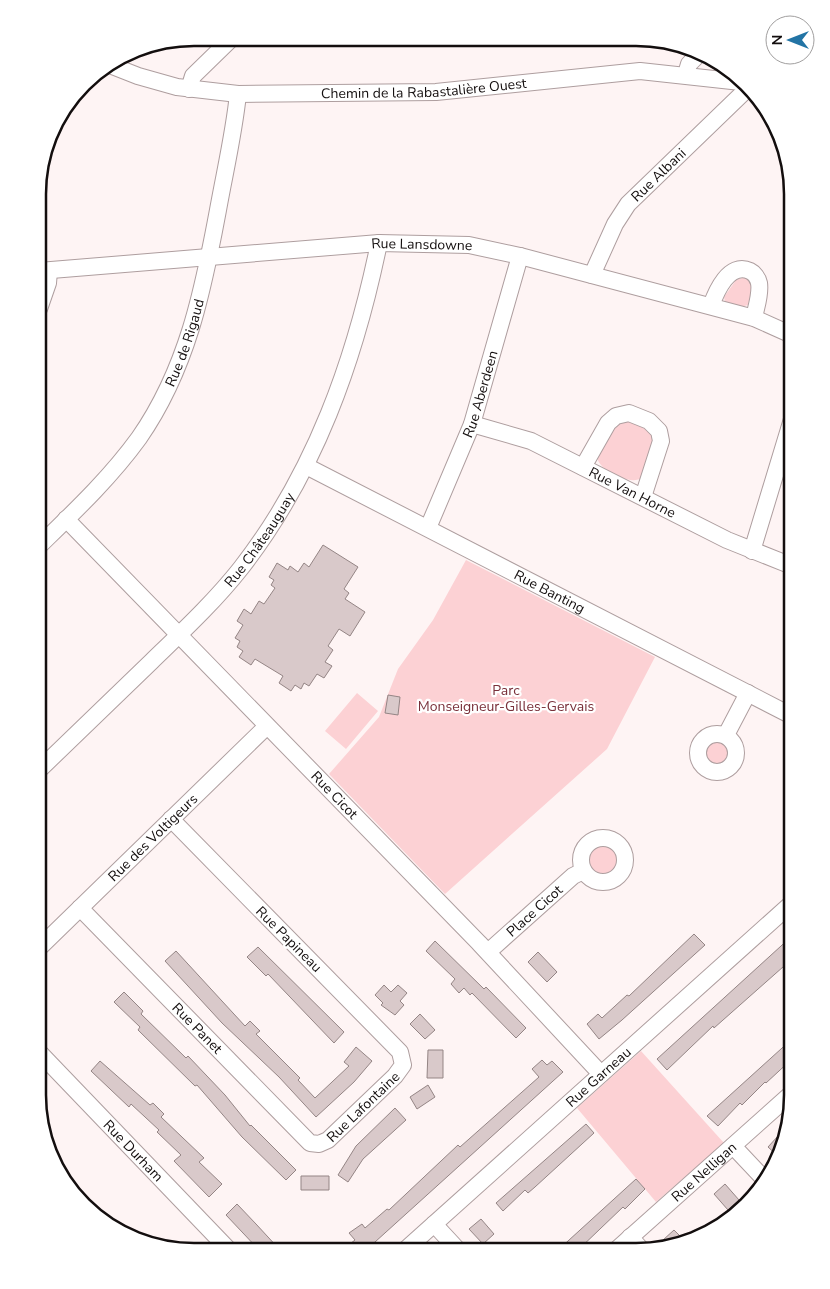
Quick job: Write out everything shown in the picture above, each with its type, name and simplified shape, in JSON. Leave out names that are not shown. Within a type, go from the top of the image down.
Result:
[{"type":"street","points":[[189,89],[193,76],[224,46]]},
{"type":"street","points":[[686,74],[689,64],[695,58]]},
{"type":"street","name":"Chemin de la Rabastalière Ouest","points":[[117,68],[153,81],[189,89],[238,94],[427,92],[515,85],[631,71],[686,74],[730,80]]},
{"type":"street","name":"Rue Albani","points":[[592,275],[615,224],[628,204],[744,92]]},
{"type":"street","name":"Rue de Rigaud","points":[[46,539],[124,458],[162,400],[190,334],[209,258],[238,94]]},
{"type":"street","name":"Rue Lansdowne","points":[[46,271],[379,243],[469,245],[520,256],[711,306],[754,318],[784,331]]},
{"type":"street","name":"Rue Châteauguay","points":[[46,763],[179,635],[245,562],[273,522],[306,466],[326,423],[348,362],[379,243]]},
{"type":"street","name":"Rue Aberdeen","points":[[428,528],[472,424],[520,256]]},
{"type":"street","points":[[711,306],[719,288],[728,275],[738,269],[748,270],[756,276],[759,282],[754,318]]},
{"type":"street","points":[[583,467],[613,418],[618,414],[628,413],[649,420],[659,431],[661,441],[643,497]]},
{"type":"street","name":"Rue Van Horne","points":[[472,424],[531,441],[752,551],[784,563]]},
{"type":"street","points":[[752,551],[784,446]]},
{"type":"street","name":"Rue Banting","points":[[306,466],[783,712]]},
{"type":"street","name":"Rue Cicot","points":[[66,519],[488,952],[601,1074]]},
{"type":"street","points":[[726,735],[748,694]]},
{"type":"street","name":"Rue des Voltigeurs","points":[[46,941],[267,726]]},
{"type":"street","name":"Rue Papineau","points":[[171,819],[402,1054],[404,1062]]},
{"type":"street","name":"Place Cicot","points":[[488,952],[573,876],[583,871]]},
{"type":"street","name":"Rue Panet","points":[[80,908],[304,1139],[316,1144]]},
{"type":"street","name":"Rue Garneau","points":[[413,1243],[783,911]]},
{"type":"street","name":"Rue Durham","points":[[46,1060],[218,1243]]},
{"type":"street","name":"Rue Lafontaine","points":[[316,1144],[328,1140],[401,1069],[404,1062]]},
{"type":"street","name":"Rue Nelligan","points":[[623,1243],[783,1101]]},
{"type":"street","points":[[733,1146],[760,1175]]},
{"type":"street","points":[[434,1224],[452,1243]]},
{"type":"street","points":[[630,1237],[636,1243]]},
{"type":"green space","points":[[746,277],[753,284],[748,305],[741,307],[725,302],[724,297],[736,280]]},
{"type":"green space","points":[[625,419],[651,431],[653,438],[642,478],[637,480],[622,478],[608,471],[598,461],[597,456],[612,428]]},
{"type":"green space","name":"Parc Monseigneur-Gilles-Gervais","points":[[466,560],[655,657],[607,749],[445,894],[329,774],[379,717],[398,669],[433,620]]},
{"type":"green space","points":[[357,693],[378,711],[346,749],[325,731]]},
{"type":"green space","points":[[717,741],[725,745],[729,753],[725,761],[717,765],[709,761],[705,753],[709,745]]},
{"type":"green space","points":[[603,846],[613,850],[617,860],[613,870],[603,874],[593,870],[589,860],[593,850]]},
{"type":"green space","points":[[641,1051],[724,1143],[656,1202],[577,1108]]},
{"type":"building","points":[[323,545],[358,567],[344,589],[349,593],[345,599],[365,612],[350,636],[339,629],[328,646],[333,650],[325,662],[332,666],[324,678],[317,674],[309,686],[304,683],[301,689],[295,685],[291,691],[279,683],[283,676],[255,659],[251,665],[239,657],[243,651],[237,647],[240,641],[235,638],[243,625],[237,621],[244,609],[251,614],[259,601],[264,604],[275,588],[271,585],[274,580],[269,577],[277,563],[288,570],[290,566],[298,572],[304,563],[309,567]]},
{"type":"building","points":[[388,695],[400,697],[398,715],[385,713]]},
{"type":"building","points":[[694,934],[705,945],[599,1039],[587,1024],[598,1014],[602,1018],[627,995],[629,996]]},
{"type":"building","points":[[435,941],[484,989],[486,987],[526,1028],[516,1038],[472,993],[470,995],[464,988],[459,993],[451,984],[455,979],[426,951]]},
{"type":"building","points":[[783,944],[783,967],[714,1028],[713,1026],[667,1070],[657,1059]]},
{"type":"building","points":[[258,947],[344,1032],[334,1043],[268,974],[266,976],[247,957]]},
{"type":"building","points":[[176,951],[245,1026],[250,1021],[260,1031],[256,1034],[300,1078],[298,1080],[315,1098],[349,1066],[344,1062],[356,1047],[372,1061],[354,1082],[316,1117],[279,1077],[222,1023],[165,961]]},
{"type":"building","points":[[538,952],[557,972],[547,982],[528,962]]},
{"type":"building","points":[[384,985],[391,992],[398,985],[407,993],[400,1001],[404,1005],[395,1015],[381,1005],[383,1003],[375,995]]},
{"type":"building","points":[[124,992],[143,1011],[141,1014],[186,1058],[188,1056],[225,1095],[250,1126],[296,1170],[286,1180],[242,1137],[197,1085],[195,1086],[138,1030],[140,1027],[114,1002]]},
{"type":"building","points":[[420,1014],[435,1030],[425,1039],[410,1024]]},
{"type":"building","points":[[783,1047],[783,1067],[742,1105],[740,1103],[718,1126],[707,1116]]},
{"type":"building","points":[[428,1050],[443,1050],[443,1078],[427,1078]]},
{"type":"building","points":[[542,1060],[547,1065],[552,1061],[563,1072],[375,1242],[351,1243],[355,1240],[349,1233],[362,1224],[365,1228],[387,1209],[389,1210],[458,1145],[460,1147],[539,1077],[532,1069]]},
{"type":"building","points":[[100,1061],[150,1105],[153,1103],[164,1114],[161,1117],[204,1158],[199,1162],[222,1184],[209,1197],[174,1161],[181,1155],[157,1132],[159,1130],[131,1104],[129,1107],[91,1071]]},
{"type":"building","points":[[428,1085],[435,1097],[417,1109],[410,1097]]},
{"type":"building","points":[[395,1108],[406,1120],[363,1159],[348,1182],[338,1175],[356,1146]]},
{"type":"building","points":[[586,1124],[594,1133],[528,1193],[525,1190],[503,1211],[496,1203]]},
{"type":"building","points":[[778,1136],[778,1136],[773,1152],[768,1147]]},
{"type":"building","points":[[301,1176],[329,1176],[329,1190],[301,1190]]},
{"type":"building","points":[[636,1179],[645,1189],[585,1243],[566,1243]]},
{"type":"building","points":[[725,1184],[739,1200],[728,1210],[714,1194]]},
{"type":"building","points":[[237,1204],[273,1243],[252,1243],[226,1215]]},
{"type":"building","points":[[481,1219],[494,1234],[482,1243],[469,1229]]},
{"type":"building","points":[[674,1230],[680,1236],[674,1238],[663,1240]]}]
